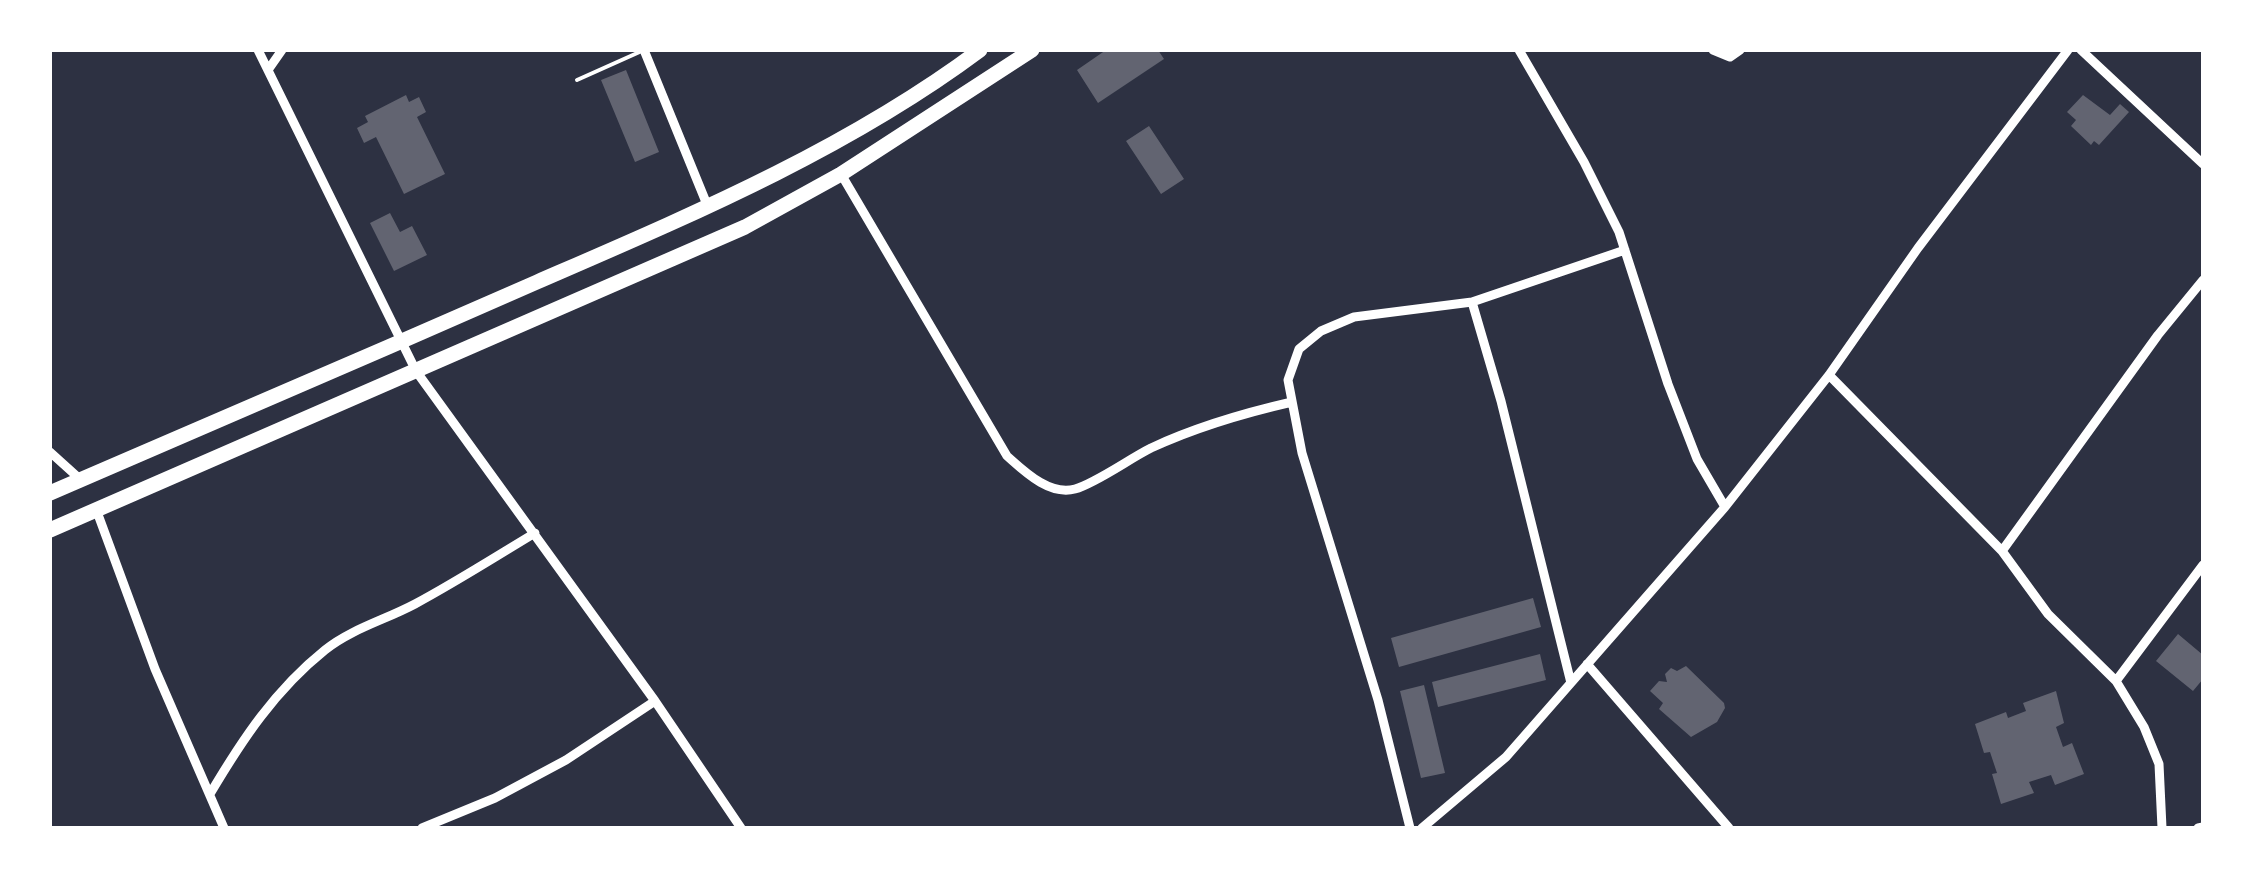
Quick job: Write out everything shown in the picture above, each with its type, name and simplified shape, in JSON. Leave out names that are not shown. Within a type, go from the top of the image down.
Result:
[{"type":"highway","points":[[50,493],[708,208],[863,124],[980,50]]},
{"type":"highway","points":[[50,530],[745,226],[842,174],[1032,50]]},
{"type":"street","points":[[258,50],[416,370],[655,701],[741,828]]},
{"type":"street","points":[[268,70],[282,50]]},
{"type":"street","points":[[644,50],[708,208]]},
{"type":"street","points":[[1518,50],[1584,162],[1625,250],[1697,459],[1725,508]]},
{"type":"street","points":[[1712,50],[1730,57],[1740,50]]},
{"type":"street","points":[[1422,828],[1506,757],[1725,508],[2068,50]]},
{"type":"street","points":[[2080,50],[2203,164]]},
{"type":"street","points":[[842,174],[1007,456],[1049,487],[1073,490],[1168,440],[1238,414],[1292,402]]},
{"type":"street","points":[[1410,828],[1378,700],[1302,452],[1288,380],[1299,349],[1320,331],[1354,317],[1472,302],[1625,250]]},
{"type":"street","points":[[2002,551],[2158,335],[2203,280]]},
{"type":"street","points":[[1472,302],[1502,401],[1571,683]]},
{"type":"street","points":[[1828,375],[2002,551],[2048,614],[2116,680],[2144,726],[2159,764],[2162,828]]},
{"type":"street","points":[[50,452],[81,480]]},
{"type":"street","points":[[96,510],[155,669],[224,828]]},
{"type":"street","points":[[210,794],[269,704],[329,646],[411,606],[535,533]]},
{"type":"street","points":[[2116,680],[2203,566]]},
{"type":"street","points":[[1588,664],[1729,828]]},
{"type":"street","points":[[422,828],[495,798],[566,760],[655,701]]},
{"type":"lane","points":[[577,80],[644,50]]},
{"type":"building","points":[[1106,50],[1158,50],[1164,59],[1098,103],[1077,70]]},
{"type":"building","points":[[626,70],[659,152],[635,162],[601,80]]},
{"type":"building","points":[[406,95],[409,102],[419,97],[426,112],[417,117],[445,174],[404,194],[376,137],[364,143],[357,128],[368,122],[365,116]]},
{"type":"building","points":[[2083,95],[2110,115],[2120,104],[2129,112],[2099,145],[2094,141],[2091,145],[2071,126],[2076,120],[2067,112]]},
{"type":"building","points":[[1149,126],[1184,179],[1161,194],[1126,141]]},
{"type":"building","points":[[390,213],[400,232],[412,226],[427,255],[394,271],[370,223]]},
{"type":"building","points":[[1533,598],[1541,627],[1399,667],[1391,638]]},
{"type":"building","points":[[2178,634],[2203,655],[2203,679],[2193,691],[2156,661]]},
{"type":"building","points":[[1540,654],[1546,680],[1438,707],[1432,682]]},
{"type":"building","points":[[1686,666],[1725,708],[1717,722],[1691,737],[1659,709],[1663,703],[1650,691],[1659,681],[1667,682],[1665,674],[1671,668],[1677,671]]},
{"type":"building","points":[[1424,685],[1445,773],[1421,778],[1400,691]]},
{"type":"building","points":[[2056,691],[2064,723],[2056,727],[2063,747],[2072,743],[2084,774],[2055,785],[2051,775],[2029,782],[2034,793],[2001,804],[1992,774],[1997,773],[1990,752],[1984,753],[1975,724],[2006,712],[2008,718],[2026,711],[2023,703]]}]
